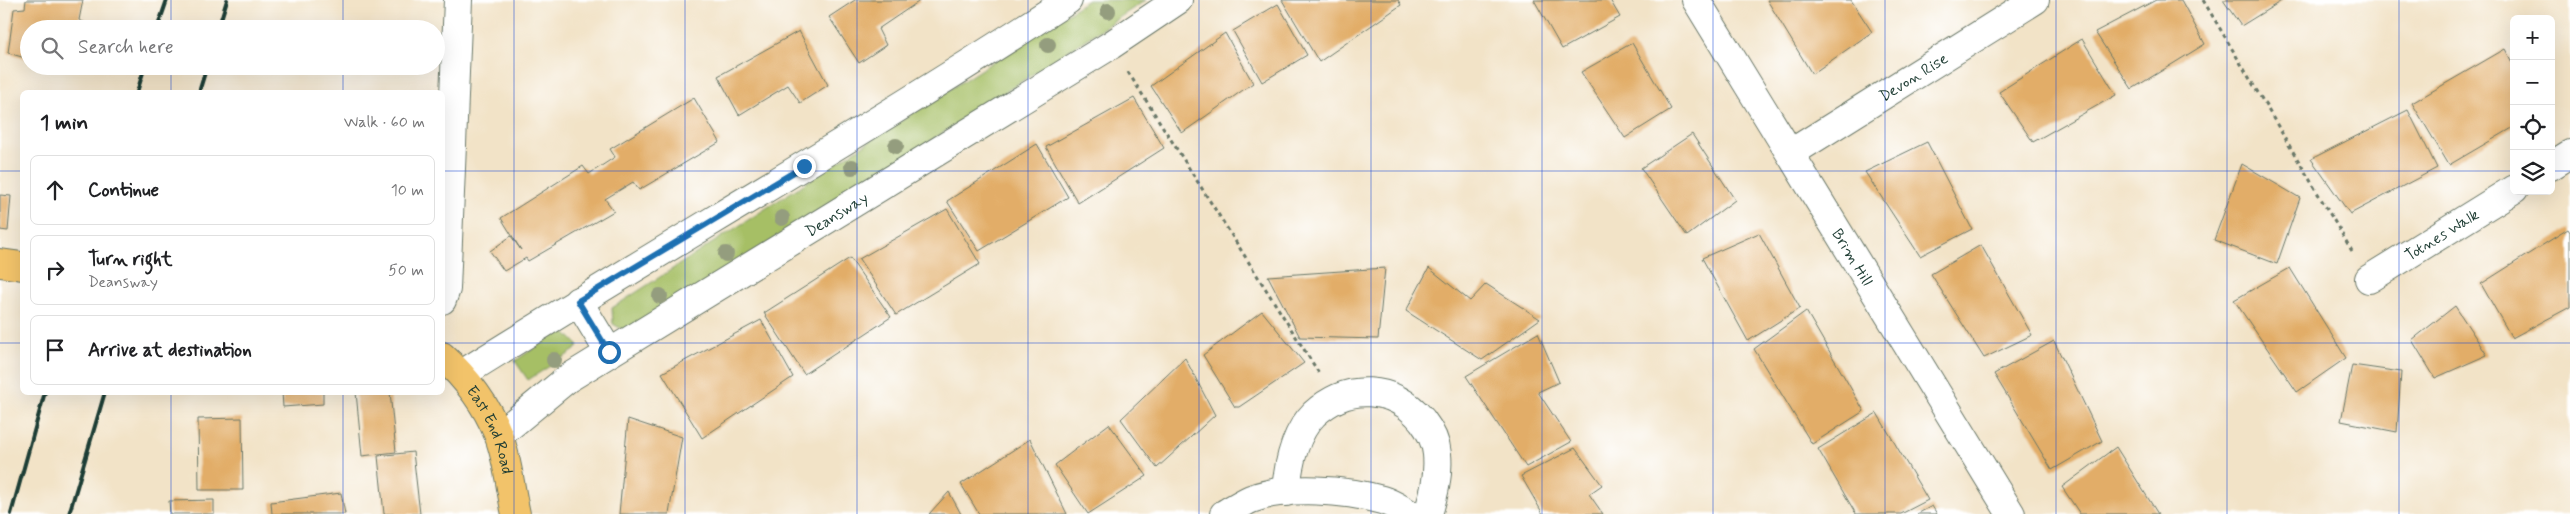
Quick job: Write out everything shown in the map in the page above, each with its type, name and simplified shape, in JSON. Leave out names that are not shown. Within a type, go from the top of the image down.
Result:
[{"type":"main road","name":"East End Road","points":[[445,359],[462,374],[481,402],[499,435],[516,514]]},
{"type":"street","points":[[445,292],[458,0]]},
{"type":"street","points":[[462,374],[578,301],[804,166],[1068,0]]},
{"type":"street","name":"Deansway","points":[[499,435],[567,379],[609,352],[1112,46],[1178,0]]},
{"type":"street","name":"Brim Hill","points":[[1696,0],[2011,514]]},
{"type":"street","name":"Devon Rise","points":[[1791,153],[2035,0]]},
{"type":"street","points":[[2555,163],[2570,154]]},
{"type":"street","name":"Totnes Walk","points":[[2370,279],[2510,192]]},
{"type":"street","points":[[578,301],[609,352]]},
{"type":"street","points":[[1286,492],[1289,462],[1301,435],[1313,415],[1335,399],[1351,394],[1369,392],[1393,396],[1413,409],[1430,430],[1437,453],[1437,487],[1428,514]]},
{"type":"street","points":[[1224,514],[1252,498],[1286,492],[1352,494],[1384,501],[1410,514]]},
{"type":"path","points":[[2203,0],[2370,279]]},
{"type":"path","points":[[1112,46],[1335,399]]},
{"type":"green space","points":[[1088,0],[1146,0],[883,172],[627,332],[613,324],[612,308]]},
{"type":"green space","points":[[565,332],[578,345],[575,350],[528,380],[515,361],[552,336]]},
{"type":"building","points":[[26,0],[83,0],[79,20],[20,20],[20,56],[8,53],[14,9],[25,8]]},
{"type":"building","points":[[855,0],[921,0],[878,29],[886,45],[859,63],[829,17]]},
{"type":"building","points":[[1282,0],[1398,0],[1401,5],[1319,62]]},
{"type":"building","points":[[1534,0],[1610,0],[1620,17],[1562,49]]},
{"type":"building","points":[[1767,0],[1851,0],[1872,32],[1812,74]]},
{"type":"building","points":[[2156,0],[2181,0],[2205,44],[2132,89],[2095,32]]},
{"type":"building","points":[[2223,0],[2283,0],[2241,26]]},
{"type":"building","points":[[1278,4],[1307,55],[1262,82],[1233,31]]},
{"type":"building","points":[[799,31],[828,85],[800,103],[788,85],[739,115],[718,76]]},
{"type":"building","points":[[1225,33],[1253,83],[1182,133],[1151,86]]},
{"type":"building","points":[[2082,39],[2116,95],[2033,142],[1999,92]]},
{"type":"building","points":[[1632,43],[1671,109],[1625,138],[1581,72]]},
{"type":"building","points":[[2505,49],[2510,58],[2510,129],[2449,165],[2412,103]]},
{"type":"building","points":[[694,98],[720,142],[639,190],[633,182],[605,199],[614,211],[528,261],[526,258],[504,271],[490,251],[511,236],[521,250],[501,218],[583,166],[589,174],[615,157],[610,149]]},
{"type":"building","points":[[1134,98],[1164,148],[1078,203],[1046,147]]},
{"type":"building","points":[[2408,110],[2437,168],[2350,214],[2311,159]]},
{"type":"building","points":[[1692,134],[1735,200],[1687,236],[1641,168]]},
{"type":"building","points":[[1927,142],[1972,229],[1920,256],[1865,172]]},
{"type":"building","points":[[1037,144],[1068,197],[979,251],[947,201]]},
{"type":"building","points":[[2242,164],[2300,198],[2277,264],[2214,240]]},
{"type":"building","points":[[0,195],[11,196],[8,231],[0,230]]},
{"type":"building","points":[[947,209],[980,264],[896,315],[859,259]]},
{"type":"building","points":[[2568,229],[2570,232],[2570,307],[2512,338],[2481,284]]},
{"type":"building","points":[[1759,233],[1800,308],[1748,341],[1702,258]]},
{"type":"building","points":[[1981,245],[2032,335],[1984,358],[1931,274]]},
{"type":"building","points":[[850,258],[891,317],[804,374],[764,313]]},
{"type":"building","points":[[1385,268],[1378,339],[1300,337],[1268,276]]},
{"type":"building","points":[[1429,268],[1470,301],[1486,284],[1540,319],[1482,360],[1406,311]]},
{"type":"building","points":[[2290,268],[2346,358],[2297,392],[2234,300]]},
{"type":"building","points":[[2455,306],[2487,355],[2435,378],[2412,340]]},
{"type":"building","points":[[1262,311],[1304,363],[1239,407],[1235,407],[1203,355]]},
{"type":"building","points":[[1806,311],[1864,411],[1812,444],[1754,349]]},
{"type":"building","points":[[761,320],[793,377],[702,438],[662,373]]},
{"type":"building","points":[[1538,333],[1559,382],[1538,392],[1571,442],[1526,467],[1466,376]]},
{"type":"building","points":[[2054,341],[2102,441],[2052,470],[1994,374]]},
{"type":"building","points":[[1185,358],[1215,415],[1157,468],[1121,419]]},
{"type":"building","points":[[2352,365],[2401,372],[2397,432],[2341,421]]},
{"type":"building","points":[[282,395],[323,395],[323,404],[283,407]]},
{"type":"building","points":[[356,395],[390,395],[396,452],[362,456]]},
{"type":"building","points":[[1877,413],[1928,500],[1901,514],[1856,514],[1818,449]]},
{"type":"building","points":[[242,418],[243,490],[199,490],[198,419]]},
{"type":"building","points":[[628,419],[682,437],[669,514],[619,514]]},
{"type":"building","points":[[1109,424],[1147,476],[1088,514],[1055,465]]},
{"type":"building","points":[[1030,439],[1067,514],[979,514],[961,484]]},
{"type":"building","points":[[2116,447],[2158,514],[2080,514],[2062,487]]},
{"type":"building","points":[[1575,448],[1602,485],[1589,494],[1603,514],[1543,514],[1521,476]]},
{"type":"building","points":[[413,452],[420,514],[384,514],[378,456]]},
{"type":"building","points":[[949,492],[961,514],[929,514]]},
{"type":"building","points":[[341,493],[345,514],[272,514],[271,502]]},
{"type":"building","points":[[214,500],[214,514],[170,514],[169,501]]},
{"type":"building","points":[[1932,506],[1937,514],[1917,514]]},
{"type":"railway","points":[[160,20],[167,0]]},
{"type":"railway","points":[[221,20],[227,0]]},
{"type":"railway","points":[[138,90],[142,75]]},
{"type":"railway","points":[[200,90],[204,75]]},
{"type":"railway","points":[[11,514],[44,395]]},
{"type":"railway","points":[[69,514],[104,395]]},
{"type":"route","points":[[609,352],[578,301],[804,166]]}]
